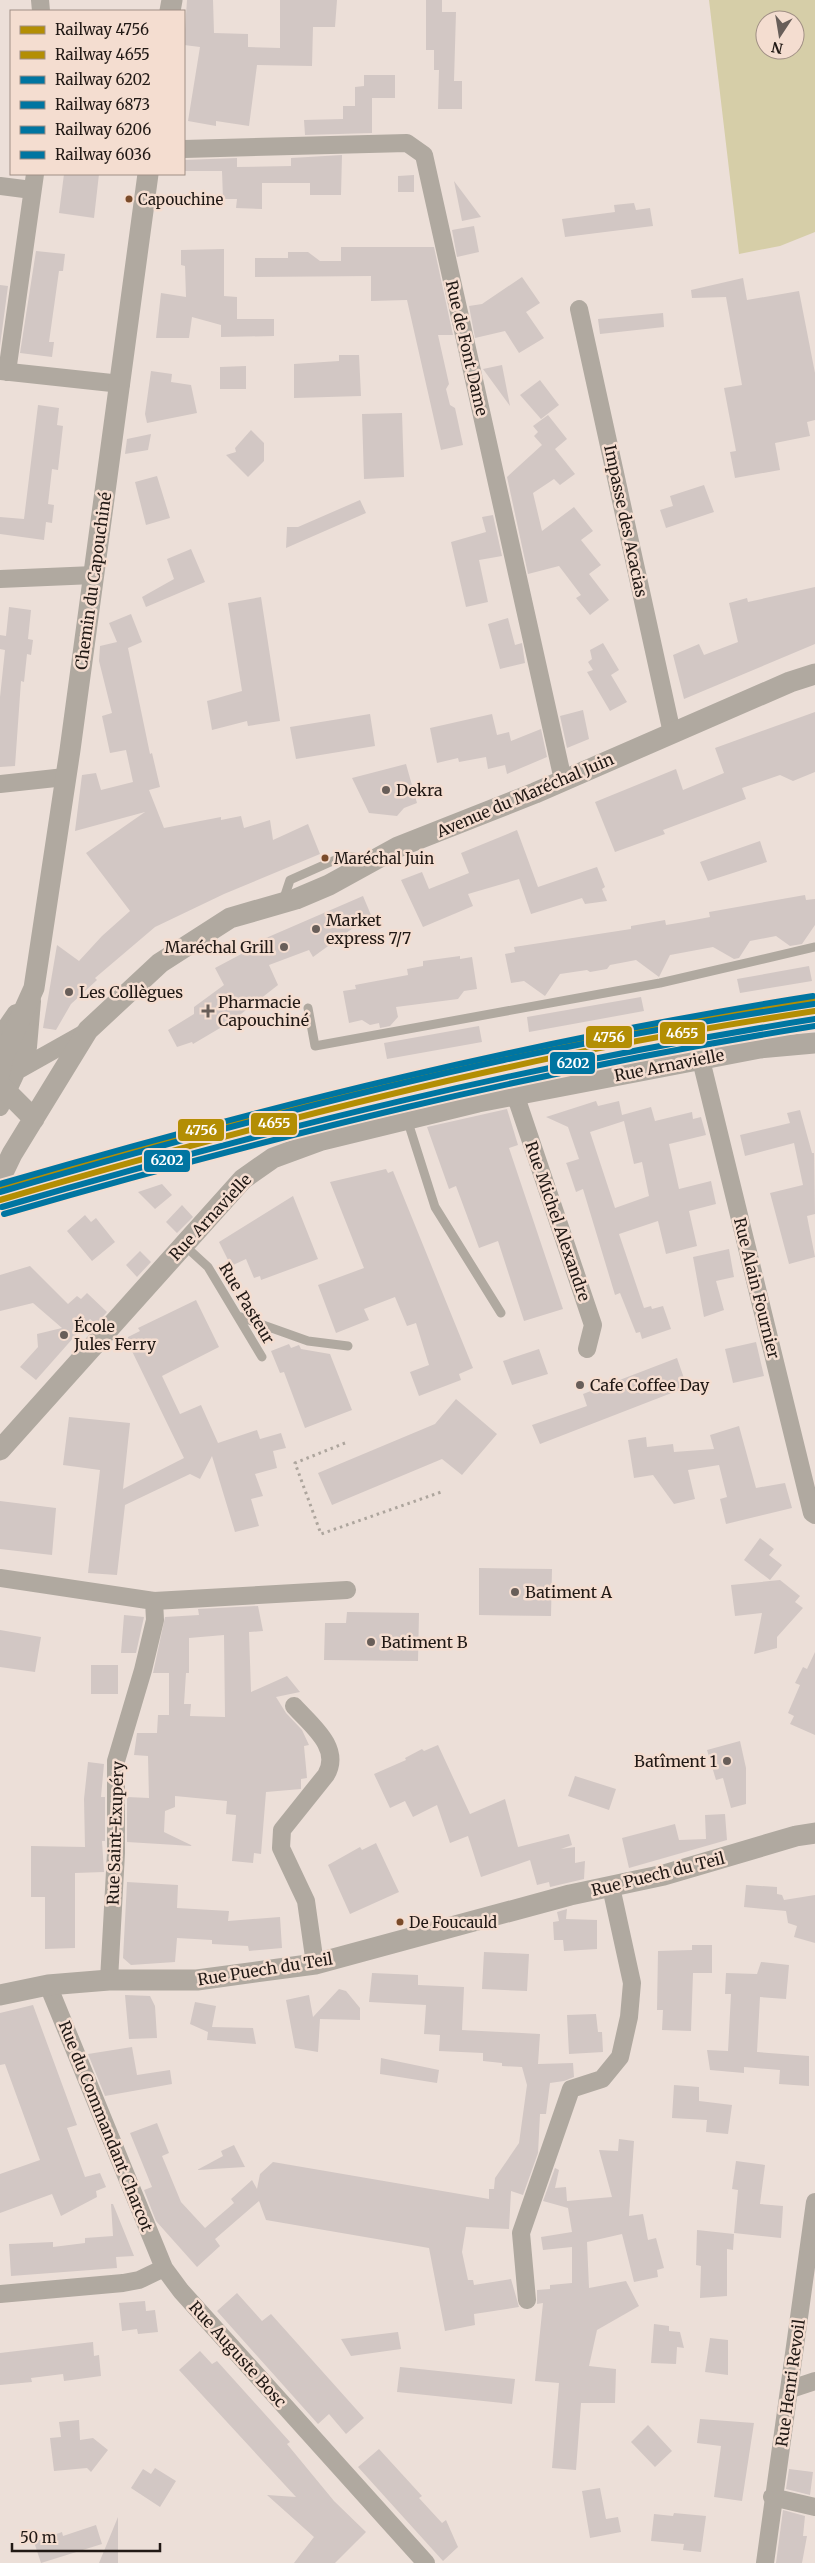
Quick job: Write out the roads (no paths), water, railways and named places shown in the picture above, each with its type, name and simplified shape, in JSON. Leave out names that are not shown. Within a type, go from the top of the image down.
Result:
[{"type":"street","name":"Rue de Font Dame","points":[[185,149],[407,143],[424,154],[563,780]]},
{"type":"street","name":"Chemin du Capouchiné","points":[[4,1085],[3,1057],[34,988],[94,575],[148,175]]},
{"type":"street","points":[[0,186],[34,182],[4,372],[120,384]]},
{"type":"street","name":"Impasse des Acacias","points":[[579,309],[672,733]]},
{"type":"street","points":[[0,579],[94,575]]},
{"type":"street","name":"Avenue du Maréchal Juin","points":[[0,1179],[12,1154],[88,1030],[160,963],[230,918],[282,904],[329,885],[398,847],[563,780],[790,682],[815,674]]},
{"type":"street","points":[[0,784],[65,778]]},
{"type":"street","points":[[0,1036],[34,988]]},
{"type":"street","points":[[0,1153],[8,1141],[34,1119],[4,1085],[88,1030]]},
{"type":"street","name":"Rue Arnavielle","points":[[0,1450],[243,1179],[258,1166],[286,1151],[322,1140],[515,1094],[760,1048],[815,1043]]},
{"type":"street","name":"Rue Alain Fournier","points":[[701,1060],[812,1513],[815,1515]]},
{"type":"street","name":"Rue Michel Alexandre","points":[[515,1094],[593,1325],[588,1349]]},
{"type":"street","points":[[0,1578],[154,1601],[347,1590]]},
{"type":"street","name":"Rue Saint-Exupéry","points":[[109,1980],[116,1853],[116,1761],[143,1670],[154,1620],[154,1601]]},
{"type":"street","points":[[294,1706],[326,1742],[332,1755],[331,1767],[326,1775],[282,1830],[281,1848],[306,1901],[315,1964]]},
{"type":"street","name":"Rue Puech du Teil","points":[[0,1995],[48,1985],[109,1980],[197,1980],[315,1964],[570,1895],[664,1876],[796,1836],[815,1833]]},
{"type":"street","points":[[527,2300],[521,2233],[572,2089],[602,2079],[620,2057],[630,2017],[632,1983],[611,1887]]},
{"type":"street","name":"Rue du Commandant Charcot","points":[[48,1985],[164,2268]]},
{"type":"street","name":"Rue Henri Revoil","points":[[765,2563],[772,2498],[790,2390],[815,2202]]},
{"type":"street","points":[[0,2294],[123,2283],[139,2280],[164,2268]]},
{"type":"street","name":"Rue Auguste Bosc","points":[[164,2268],[181,2291],[426,2563]]},
{"type":"street","points":[[790,2390],[815,2381]]},
{"type":"street","points":[[772,2498],[815,2507]]},
{"type":"lane","points":[[308,1008],[315,1046],[660,983],[815,946]]},
{"type":"lane","points":[[407,1119],[434,1207],[501,1313]]},
{"type":"lane","name":"Rue Pasteur","points":[[184,1245],[208,1267],[262,1357]]},
{"type":"lane","points":[[238,1316],[308,1341],[348,1346]]},
{"type":"rail line","name":"6036","points":[[0,1184],[202,1127],[403,1077],[606,1033],[709,1013],[813,996]]},
{"type":"rail line","name":"4756","points":[[0,1188],[201,1130],[404,1080],[609,1037],[815,1000]]},
{"type":"rail line","name":"6873","points":[[0,1192],[251,1122],[440,1074],[620,1037],[814,1004]]},
{"type":"rail line","name":"4655","points":[[0,1200],[251,1130],[441,1082],[620,1044],[815,1011]]},
{"type":"rail line","name":"6202","points":[[2,1207],[204,1150],[406,1100],[609,1056],[711,1036],[815,1019]]},
{"type":"rail line","name":"6206","points":[[4,1214],[205,1158],[406,1107],[609,1063],[815,1026]]},
{"type":"place","name":"Capouchine","points":[[129,199]]},
{"type":"place","name":"Dekra","points":[[386,790]]},
{"type":"place","name":"Maréchal Juin","points":[[325,858]]},
{"type":"place","name":"Market express 7/7","points":[[316,929]]},
{"type":"place","name":"Maréchal Grill","points":[[284,947]]},
{"type":"place","name":"Les Collègues","points":[[69,992]]},
{"type":"place","name":"Pharmacie Capouchiné","points":[[208,1011]]},
{"type":"place","name":"École Jules Ferry","points":[[64,1335]]},
{"type":"place","name":"Cafe Coffee Day","points":[[580,1385]]},
{"type":"place","name":"Batiment A","points":[[515,1592]]},
{"type":"place","name":"Batiment B","points":[[371,1642]]},
{"type":"place","name":"Batîment 1","points":[[727,1761]]},
{"type":"place","name":"De Foucauld","points":[[400,1922]]}]
